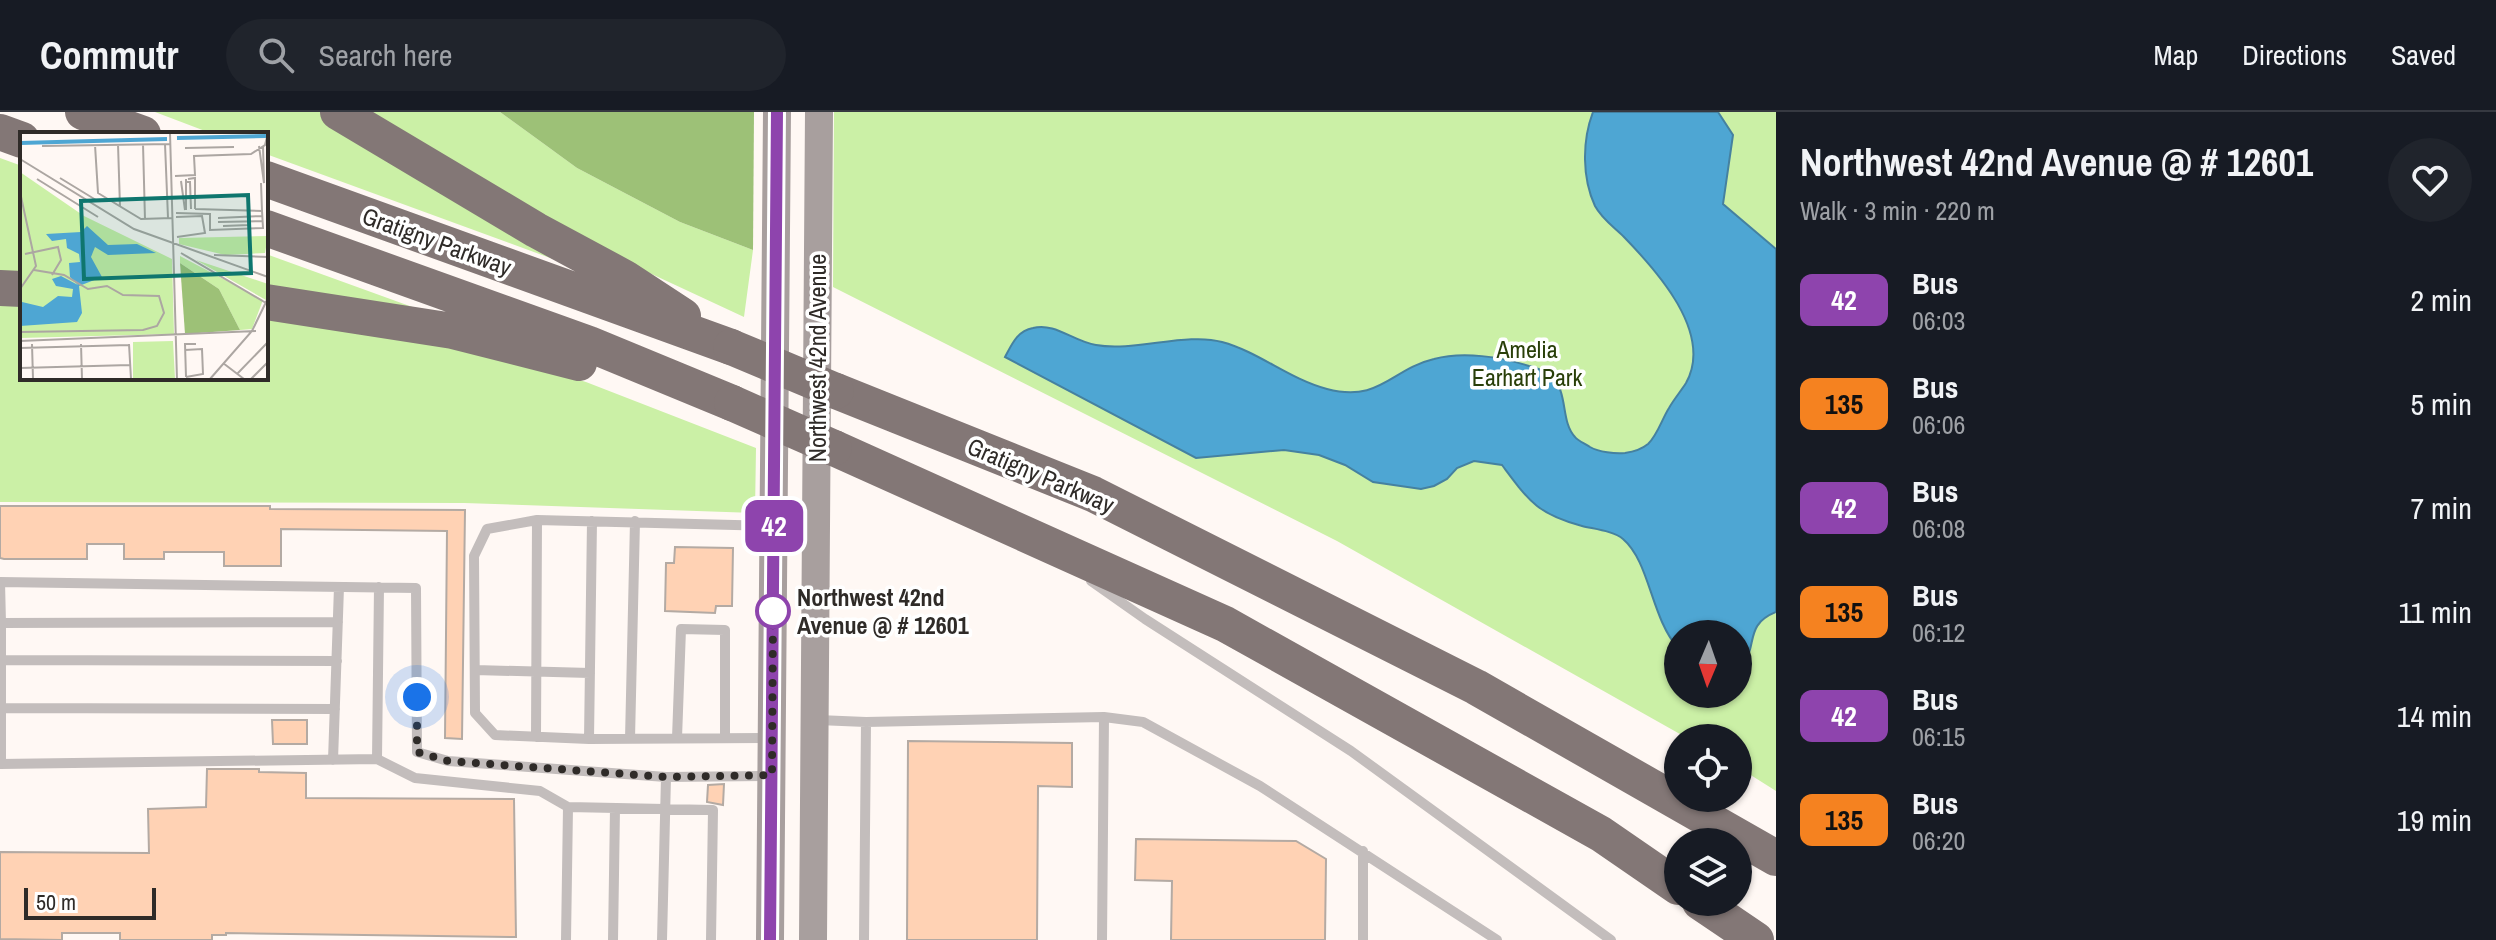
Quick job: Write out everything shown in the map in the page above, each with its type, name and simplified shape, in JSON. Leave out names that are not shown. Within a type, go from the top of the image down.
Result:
[{"type":"highway","points":[[83,112],[138,132]]},
{"type":"highway","points":[[338,112],[536,230],[625,278],[731,347]]},
{"type":"highway","points":[[0,132],[20,139]]},
{"type":"highway","name":"Gratigny Parkway","points":[[268,180],[731,347],[1093,494],[1476,687],[1776,858]]},
{"type":"highway","name":"Gratigny Parkway","points":[[268,229],[589,344],[732,403],[1225,624],[1601,834],[1664,877]]},
{"type":"highway","points":[[0,288],[20,289]]},
{"type":"highway","points":[[268,302],[453,331],[732,403]]},
{"type":"highway","points":[[1721,916],[1756,940]]},
{"type":"main road","name":"Northwest 42nd Avenue","points":[[770,940],[777,112]]},
{"type":"main road","name":"Northwest 42nd Avenue","points":[[813,940],[819,112]]},
{"type":"main road","points":[[772,738],[815,729]]},
{"type":"lane","points":[[772,738],[589,739],[495,735],[475,713],[474,556],[487,529],[537,520],[774,526]]},
{"type":"lane","points":[[536,737],[537,520]]},
{"type":"lane","points":[[589,739],[592,521]]},
{"type":"lane","points":[[630,739],[635,521]]},
{"type":"lane","points":[[1018,529],[1145,619],[1351,751],[1611,940]]},
{"type":"lane","points":[[711,940],[713,810],[568,807],[540,791],[415,778],[377,759],[0,764],[0,582],[416,588],[417,752],[448,761],[666,777],[772,775]]},
{"type":"lane","points":[[333,760],[339,587]]},
{"type":"lane","points":[[377,759],[379,587]]},
{"type":"lane","points":[[1,623],[338,622]]},
{"type":"lane","points":[[677,738],[681,629],[725,630],[725,738]]},
{"type":"lane","points":[[0,660],[337,661]]},
{"type":"lane","points":[[475,670],[590,673]]},
{"type":"lane","points":[[0,708],[335,709]]},
{"type":"lane","points":[[1102,940],[1104,717]]},
{"type":"lane","points":[[815,729],[866,722],[1129,719],[1158,729],[1260,786],[1497,940]]},
{"type":"lane","points":[[864,940],[866,722]]},
{"type":"lane","points":[[662,940],[666,777]]},
{"type":"lane","points":[[566,940],[568,807]]},
{"type":"lane","points":[[613,940],[615,808]]},
{"type":"lane","points":[[1363,851],[1363,940]]},
{"type":"green space","points":[[155,112],[322,112],[583,270],[268,155],[268,132],[208,132]]},
{"type":"green space","points":[[358,112],[500,112],[577,168],[680,222],[753,250],[744,317],[600,250]]},
{"type":"green space","points":[[500,112],[754,112],[753,250],[680,222],[577,168]]},
{"type":"green space","name":"Amelia Earhart Park","points":[[834,112],[1776,112],[1776,791],[1752,776],[1752,724],[1664,725],[1337,541],[833,287]]},
{"type":"green space","points":[[0,158],[20,165],[20,283],[0,282]]},
{"type":"green space","points":[[268,255],[440,317],[268,295]]},
{"type":"green space","points":[[20,303],[20,380],[268,380],[268,317],[341,325],[511,359],[586,382],[756,448],[755,513],[464,503],[0,502],[0,304]]},
{"type":"water","points":[[1593,112],[1718,112],[1733,135],[1723,204],[1776,249],[1776,612],[1759,624],[1752,642],[1752,620],[1664,620],[1664,626],[1639,562],[1623,539],[1544,511],[1527,497],[1502,465],[1474,461],[1457,468],[1447,479],[1434,486],[1421,489],[1373,482],[1345,465],[1319,455],[1284,450],[1196,458],[1005,357],[1019,335],[1041,327],[1096,345],[1208,340],[1236,346],[1313,385],[1345,392],[1373,388],[1434,359],[1457,355],[1494,358],[1535,367],[1551,376],[1560,390],[1570,430],[1580,441],[1607,452],[1625,453],[1640,449],[1654,437],[1686,383],[1693,364],[1693,344],[1678,304],[1665,285],[1595,206],[1585,159]]},
{"type":"building","points":[[0,506],[465,510],[462,739],[445,738],[447,531],[281,529],[281,566],[224,566],[224,552],[164,552],[164,559],[124,559],[124,544],[87,544],[87,559],[4,559],[0,558]]},
{"type":"building","points":[[675,547],[733,548],[732,606],[716,606],[715,613],[665,611],[666,563],[674,563]]},
{"type":"building","points":[[272,720],[307,720],[307,744],[273,744]]},
{"type":"building","points":[[908,741],[1072,743],[1072,787],[1038,786],[1037,940],[907,940]]},
{"type":"building","points":[[207,769],[306,773],[306,798],[514,799],[516,937],[226,933],[212,935],[212,940],[120,940],[120,933],[62,933],[62,940],[0,939],[0,852],[149,853],[148,809],[206,807]]},
{"type":"building","points":[[724,784],[723,805],[707,802],[708,785]]},
{"type":"building","points":[[1136,839],[1296,841],[1326,859],[1325,940],[1171,940],[1172,881],[1135,880]]},
{"type":"bus line","name":"42","points":[[770,940],[777,112]]},
{"type":"place","name":"Northwest 42nd Avenue @ # 12601","points":[[773,611]]},
{"type":"route","points":[[417,697],[417,752],[448,761],[666,777],[772,775],[773,611]]}]
